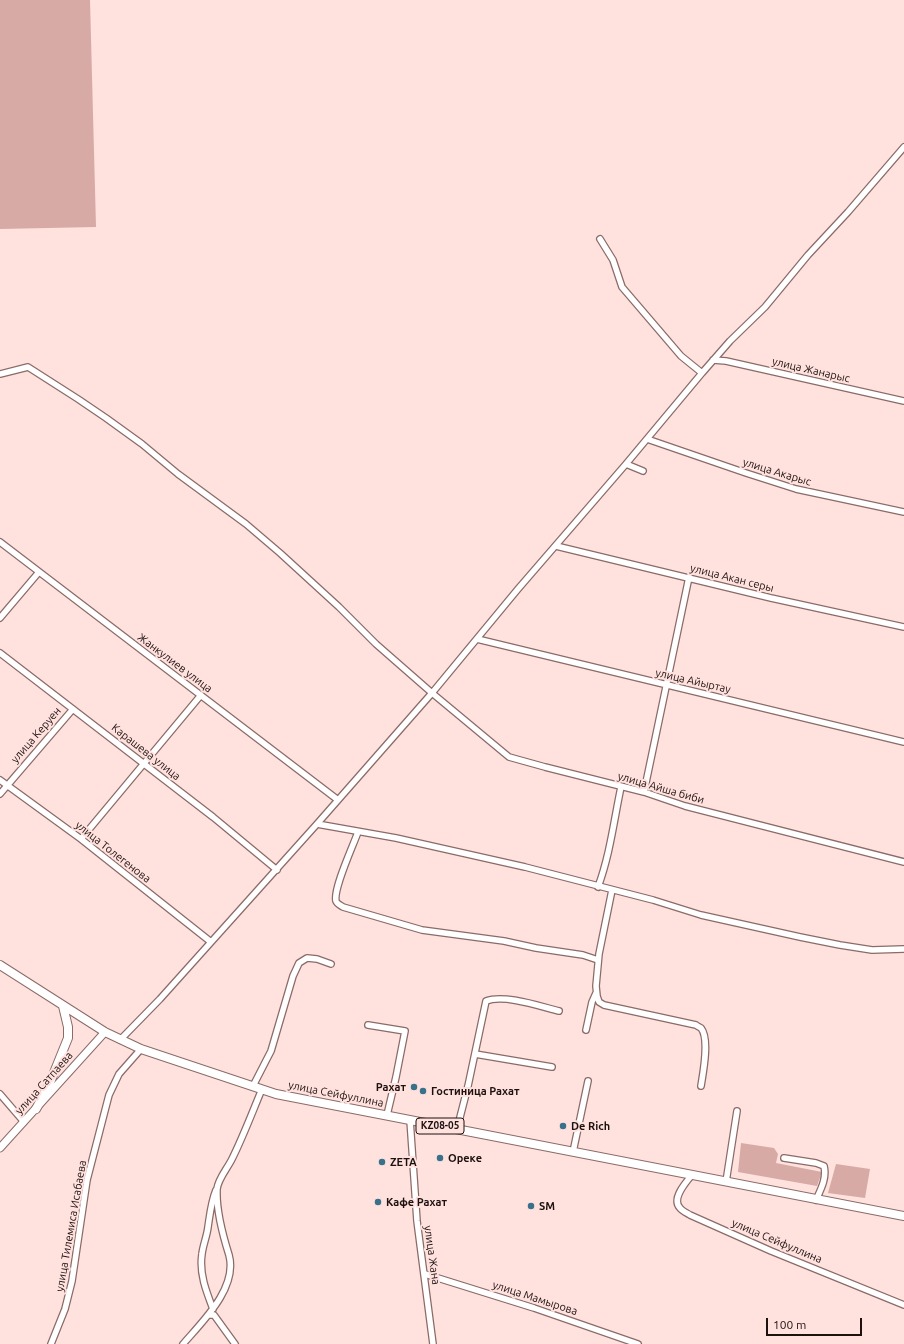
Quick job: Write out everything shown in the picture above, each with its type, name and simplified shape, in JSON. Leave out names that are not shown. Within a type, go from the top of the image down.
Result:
[{"type":"main road","name":"улица Сейфуллина","points":[[0,965],[63,1006],[120,1040],[141,1049],[276,1094],[904,1216]]},
{"type":"main road","points":[[36,1109],[49,1085],[68,1038],[68,1027],[63,1006]]},
{"type":"street","points":[[120,1040],[160,999],[318,824],[432,693],[702,373],[765,307],[808,255],[848,212],[904,147]]},
{"type":"street","points":[[600,239],[613,260],[622,287],[681,356],[702,373]]},
{"type":"street","name":"улица Жанарыс","points":[[714,360],[739,364],[904,401]]},
{"type":"street","name":"улица Айша биби","points":[[0,374],[28,367],[78,398],[142,444],[178,474],[240,520],[280,553],[339,607],[376,644],[509,757],[545,768],[644,792],[700,810],[904,862]]},
{"type":"street","name":"улица Акарыс","points":[[647,439],[746,474],[796,489],[904,512]]},
{"type":"street","points":[[626,464],[643,471]]},
{"type":"street","name":"Жанкулиев улица","points":[[0,542],[338,800]]},
{"type":"street","name":"улица Акан серы","points":[[556,546],[771,598],[904,627]]},
{"type":"street","points":[[0,618],[39,572]]},
{"type":"street","points":[[644,792],[689,577]]},
{"type":"street","name":"улица Айыртау","points":[[477,639],[904,742]]},
{"type":"street","name":"Карашева улица","points":[[0,653],[213,817],[277,870]]},
{"type":"street","points":[[81,839],[201,695]]},
{"type":"street","name":"улица Керуен","points":[[0,794],[73,709]]},
{"type":"street","name":"улица Толегенова","points":[[0,780],[81,839],[211,942]]},
{"type":"street","points":[[598,887],[610,847],[614,818],[621,787]]},
{"type":"street","points":[[318,824],[396,838],[458,852],[652,900],[701,915],[840,945],[880,950],[904,949]]},
{"type":"street","points":[[358,832],[336,889],[336,900],[338,904],[343,907],[422,930],[504,941],[536,948],[584,955],[598,960]]},
{"type":"street","points":[[586,1030],[592,1002],[596,993],[598,960],[612,890]]},
{"type":"street","points":[[253,1086],[271,1051],[293,976],[299,963],[307,958],[317,959],[331,964]]},
{"type":"street","points":[[596,993],[600,1002],[604,1005],[696,1024],[702,1029],[705,1037],[705,1046],[701,1086]]},
{"type":"street","points":[[457,1129],[486,1001],[491,999],[511,1000],[559,1011]]},
{"type":"street","points":[[368,1025],[405,1031],[387,1115]]},
{"type":"street","name":"улица Сатпаева","points":[[0,1148],[105,1032]]},
{"type":"street","name":"улица Тилемиса Исабаева","points":[[51,1344],[65,1309],[72,1281],[87,1180],[109,1095],[119,1074],[141,1049]]},
{"type":"street","points":[[474,1054],[552,1067]]},
{"type":"street","points":[[573,1152],[588,1081]]},
{"type":"street","points":[[213,1309],[205,1291],[201,1272],[202,1255],[213,1197],[237,1149],[262,1089]]},
{"type":"street","points":[[0,1094],[24,1122]]},
{"type":"street","points":[[726,1182],[738,1111]]},
{"type":"street","name":"улица Жана","points":[[410,1120],[417,1222],[433,1344]]},
{"type":"street","points":[[784,1158],[816,1163],[824,1166],[826,1172],[816,1200]]},
{"type":"street","name":"улица Сейфуллина","points":[[692,1175],[681,1188],[677,1201],[679,1208],[690,1215],[778,1254],[904,1305]]},
{"type":"street","points":[[183,1344],[213,1309],[219,1300],[230,1274],[228,1256],[223,1237],[217,1188]]},
{"type":"street","name":"улица Мамырова","points":[[424,1274],[534,1308],[638,1344]]},
{"type":"street","points":[[208,1315],[214,1315],[235,1344]]},
{"type":"shaded area","points":[[0,0],[90,0],[96,227],[0,229]]},
{"type":"shaded area","points":[[741,1143],[774,1148],[778,1154],[776,1163],[822,1172],[817,1186],[738,1172]]},
{"type":"shaded area","points":[[836,1164],[870,1169],[865,1198],[828,1193]]},
{"type":"place","name":"Рахат","points":[[414,1087]]},
{"type":"place","name":"Гостиница Рахат","points":[[423,1091]]},
{"type":"place","name":"De Rich","points":[[563,1126]]},
{"type":"place","name":"Ореке","points":[[440,1158]]},
{"type":"place","name":"ZETA","points":[[382,1162]]},
{"type":"place","name":"Кафе Рахат","points":[[378,1202]]},
{"type":"place","name":"SM","points":[[531,1206]]}]
